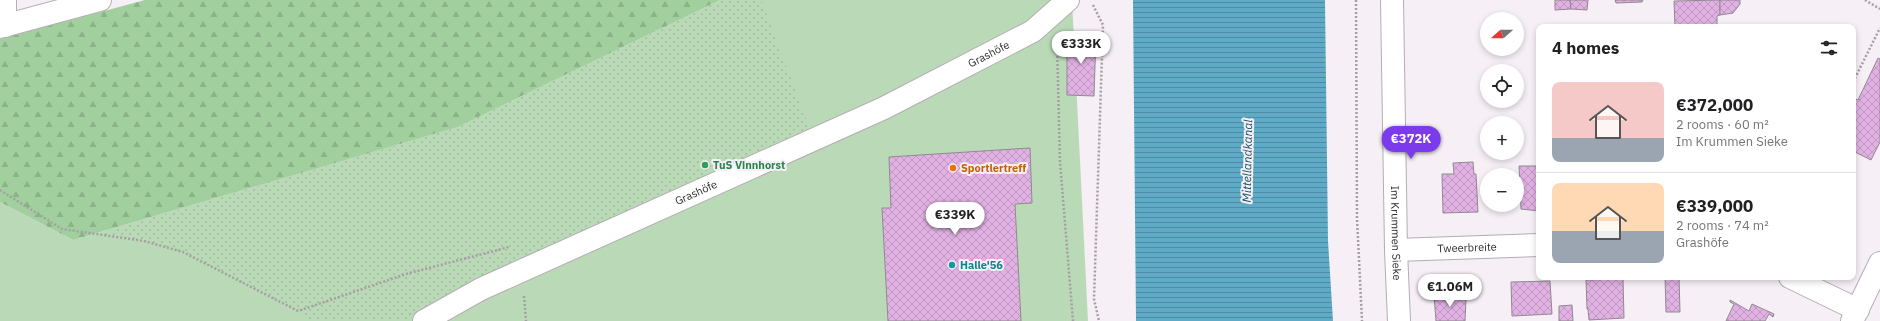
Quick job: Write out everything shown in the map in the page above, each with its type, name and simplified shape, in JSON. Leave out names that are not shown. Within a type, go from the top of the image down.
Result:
[{"type":"street","points":[[6,0],[3,26],[100,0]]},
{"type":"street","name":"Im Krummen Sieke","points":[[1392,0],[1396,250],[1399,321]]},
{"type":"street","name":"Grashöfe","points":[[424,321],[481,289],[884,108],[1033,31],[1062,6]]},
{"type":"street","name":"Tweerbreite","points":[[1396,250],[1536,245]]},
{"type":"street","points":[[1795,280],[1855,316],[1880,263]]},
{"type":"path","points":[[1090,0],[1104,25],[1094,299],[1099,321]]},
{"type":"path","points":[[1356,0],[1357,218],[1362,321]]},
{"type":"path","points":[[1865,0],[1880,9]]},
{"type":"path","points":[[1062,6],[1060,162],[1073,321]]},
{"type":"path","points":[[1856,76],[1880,28]]},
{"type":"path","points":[[0,190],[62,229],[144,242],[183,252],[298,311],[406,274],[514,246]]},
{"type":"green space","points":[[145,0],[720,0],[458,127],[73,240],[0,202],[0,39]]},
{"type":"green space","name":"TuS Vinnhorst","points":[[720,0],[1072,0],[1088,321],[0,321],[0,202],[73,240],[458,127]]},
{"type":"green space","points":[[720,0],[761,0],[814,139],[424,321],[310,321],[298,311],[183,252],[144,241],[98,234],[458,127]]},
{"type":"water","name":"Mittellandkanal","points":[[1133,0],[1325,0],[1328,241],[1333,321],[1136,321]]},
{"type":"building","points":[[1555,0],[1570,0],[1571,9],[1555,10]]},
{"type":"building","points":[[1570,0],[1588,0],[1587,10],[1571,9]]},
{"type":"building","points":[[1615,0],[1643,0],[1642,2],[1616,3]]},
{"type":"building","points":[[1720,0],[1720,15],[1717,16],[1717,24],[1675,24],[1674,1]]},
{"type":"building","points":[[1720,0],[1740,0],[1740,4],[1733,13],[1720,15]]},
{"type":"building","points":[[1067,35],[1096,35],[1094,96],[1067,95]]},
{"type":"building","points":[[1878,58],[1880,59],[1880,142],[1871,160],[1856,152],[1856,99],[1858,100]]},
{"type":"building","name":"Halle'56","points":[[1030,148],[1032,203],[1015,204],[1021,321],[888,321],[882,208],[891,208],[889,157]]},
{"type":"building","points":[[1473,162],[1474,174],[1476,174],[1478,212],[1443,213],[1442,174],[1454,174],[1453,163]]},
{"type":"building","points":[[1519,166],[1536,166],[1536,211],[1524,209],[1524,168],[1519,168]]},
{"type":"building","points":[[1586,280],[1623,280],[1624,318],[1589,320]]},
{"type":"building","points":[[1665,280],[1679,280],[1680,312],[1666,312]]},
{"type":"building","points":[[1550,281],[1552,314],[1512,316],[1511,282]]},
{"type":"building","points":[[1464,294],[1464,299],[1466,299],[1465,321],[1436,321],[1434,296]]},
{"type":"building","points":[[1730,300],[1749,311],[1752,304],[1774,314],[1773,317],[1769,314],[1765,321],[1726,321],[1734,304],[1730,302]]},
{"type":"building","points":[[1572,305],[1573,321],[1559,321],[1559,306]]},
{"type":"place","name":"TuS Vinnhorst","points":[[705,165]]},
{"type":"place","name":"Sportlertreff","points":[[953,168]]},
{"type":"place","name":"Halle'56","points":[[952,265]]}]
